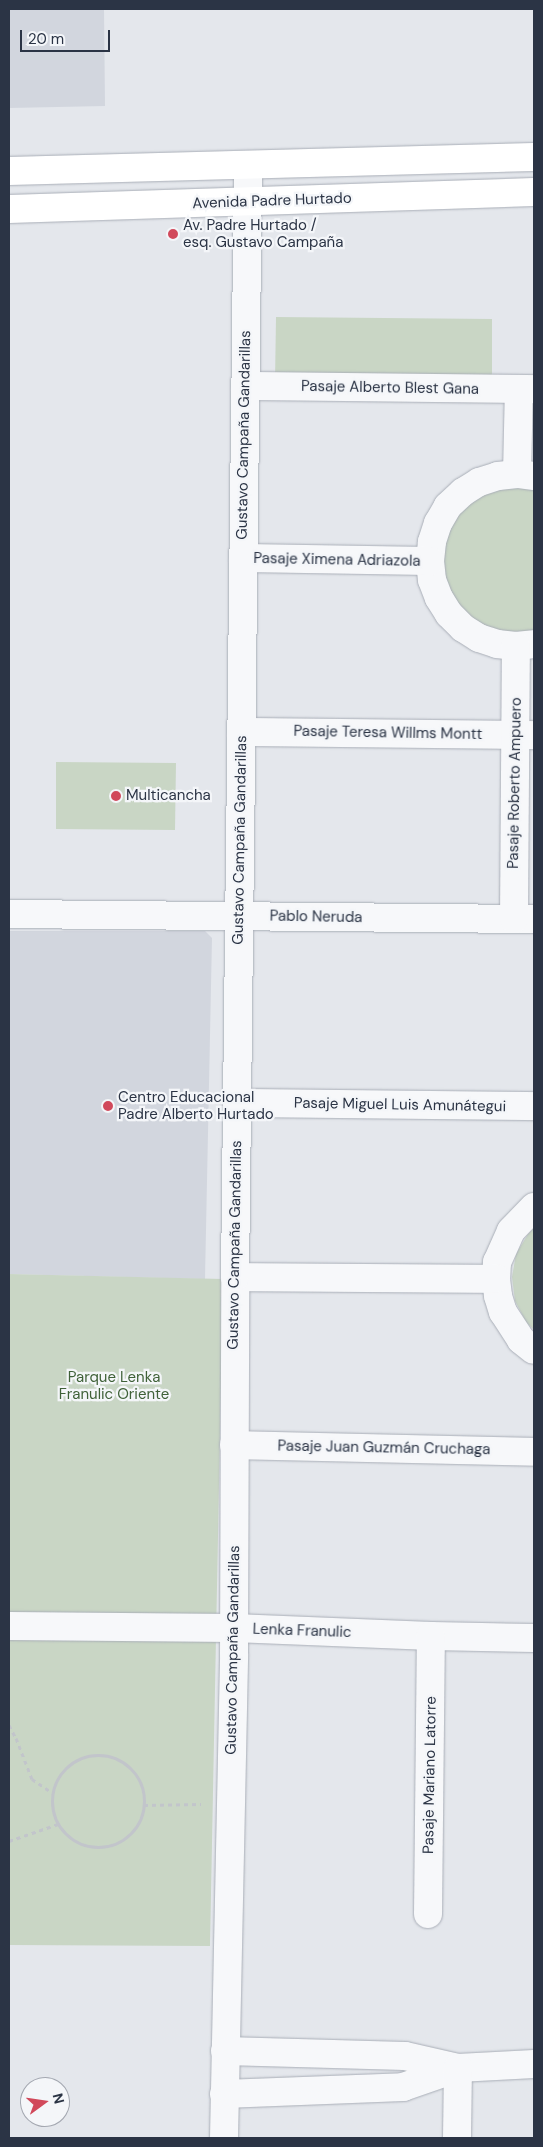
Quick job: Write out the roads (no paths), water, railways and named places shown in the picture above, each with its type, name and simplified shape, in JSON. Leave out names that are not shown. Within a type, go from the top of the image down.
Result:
[{"type":"main road","points":[[9,172],[534,157]]},
{"type":"main road","name":"Avenida Padre Hurtado","points":[[9,210],[534,192]]},
{"type":"street","name":"Gustavo Campaña Gandarillas","points":[[224,2138],[234,1628],[234,1277],[248,166]]},
{"type":"street","name":"Pasaje Alberto Blest Gana","points":[[245,386],[527,389]]},
{"type":"street","points":[[526,475],[527,389]]},
{"type":"street","name":"Pasaje Ximena Adriazola","points":[[525,645],[497,644],[479,638],[463,628],[449,614],[439,598],[432,580],[430,561],[432,542],[438,523],[456,499],[479,482],[498,476],[526,475]]},
{"type":"street","name":"Pasaje Ximena Adriazola","points":[[243,558],[430,561]]},
{"type":"street","name":"Pasaje Roberto Ampuero","points":[[524,919],[525,645]]},
{"type":"street","name":"Pasaje Teresa Willms Montt","points":[[241,732],[525,734]]},
{"type":"street","name":"Pablo Neruda","points":[[9,914],[524,919]]},
{"type":"street","name":"Pasaje Miguel Luis Amunátegui","points":[[237,1103],[534,1106]]},
{"type":"street","points":[[534,1208],[511,1230],[498,1262],[496,1279],[503,1312],[522,1340],[534,1350]]},
{"type":"street","points":[[234,1277],[496,1279]]},
{"type":"street","name":"Pasaje Juan Guzmán Cruchaga","points":[[234,1445],[534,1452]]},
{"type":"street","name":"Lenka Franulic","points":[[9,1626],[234,1628],[534,1638]]},
{"type":"street","name":"Pasaje Mariano Latorre","points":[[428,1914],[431,1636]]},
{"type":"street","points":[[225,2052],[406,2056],[458,2068],[534,2064]]},
{"type":"street","points":[[224,2094],[403,2087],[458,2068]]},
{"type":"street","points":[[457,2138],[458,2068]]},
{"type":"place","name":"Av. Padre Hurtado / esq. Gustavo Campaña","points":[[173,234]]},
{"type":"place","name":"Multicancha","points":[[116,796]]},
{"type":"place","name":"Centro Educacional Padre Alberto Hurtado","points":[[108,1106]]},
{"type":"park label","name":"Parque Lenka Franulic Oriente","points":[[114,1386]]}]
